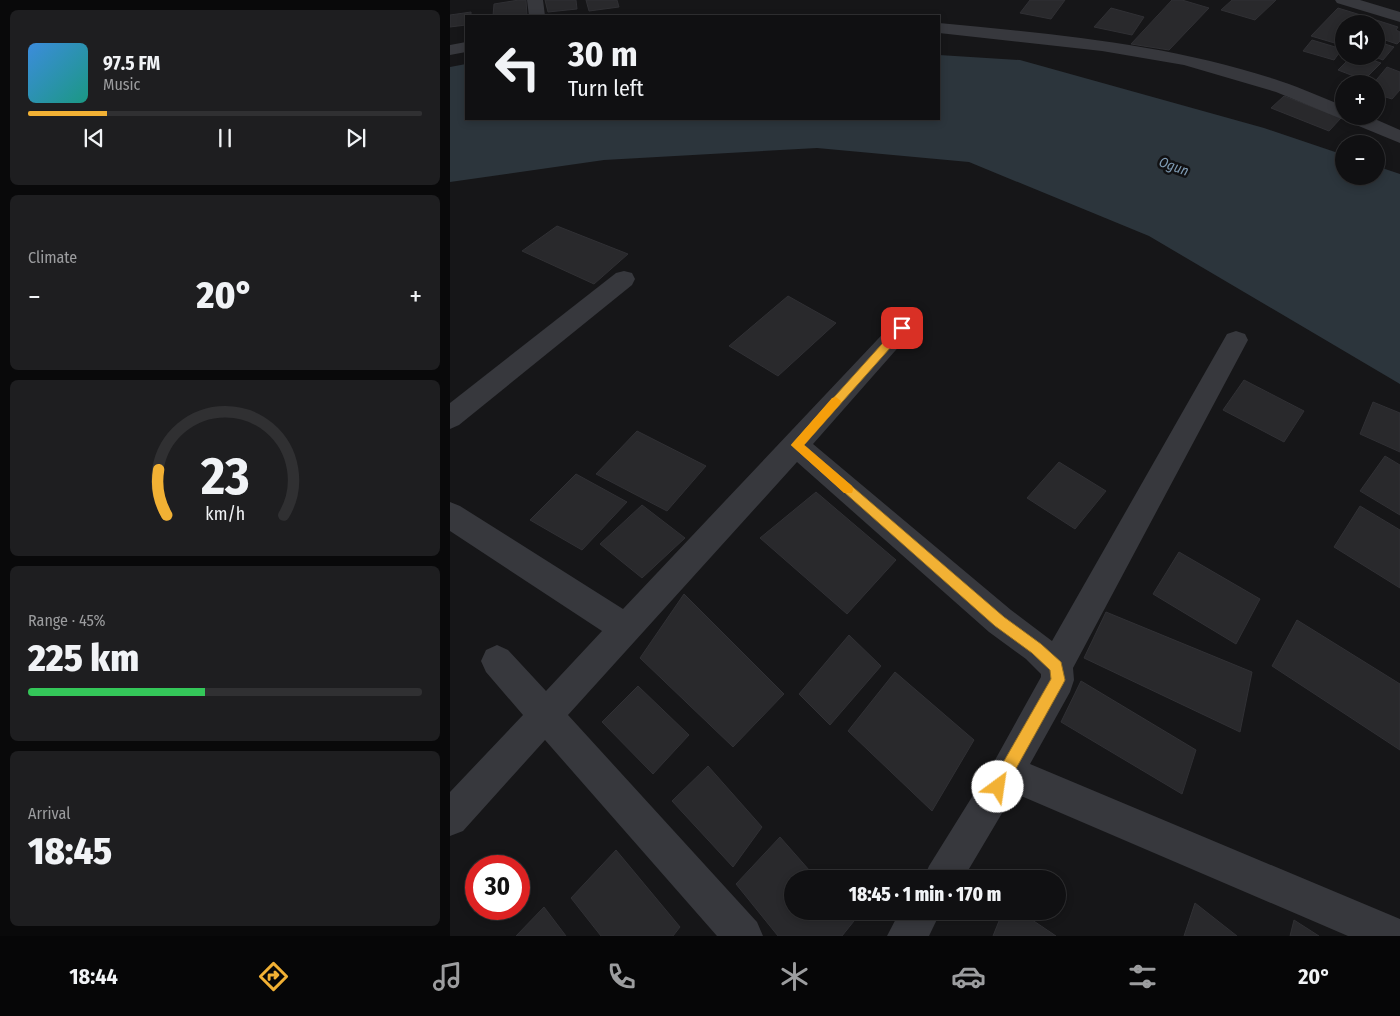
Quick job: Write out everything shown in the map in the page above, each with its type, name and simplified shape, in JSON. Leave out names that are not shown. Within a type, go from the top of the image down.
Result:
[{"type":"street","points":[[535,0],[537,15]]},
{"type":"street","points":[[1343,0],[1400,17]]},
{"type":"street","points":[[940,28],[1014,35],[1174,57],[1263,81],[1335,109]]},
{"type":"street","points":[[450,50],[465,47]]},
{"type":"street","points":[[1377,125],[1398,132]]},
{"type":"street","points":[[450,418],[624,279]]},
{"type":"street","points":[[450,818],[902,328]]},
{"type":"street","points":[[947,870],[1007,772],[1058,680],[1056,666],[1236,340]]},
{"type":"street","points":[[796,445],[992,615],[1037,648],[1056,666]]},
{"type":"street","points":[[450,515],[626,629]]},
{"type":"street","points":[[498,661],[742,936]]},
{"type":"street","points":[[1007,772],[1394,936]]},
{"type":"street","points":[[907,936],[917,920]]},
{"type":"water","name":"Ogun","points":[[940,55],[1020,60],[1264,128],[1335,152],[1335,185],[1385,185],[1385,169],[1400,174],[1400,384],[1149,236],[969,162],[817,148],[604,160],[450,182],[450,67],[465,64],[465,120],[940,120]]},
{"type":"building","points":[[526,0],[527,15],[493,15],[494,4]]},
{"type":"building","points":[[545,0],[576,0],[577,9],[548,12]]},
{"type":"building","points":[[586,0],[617,0],[619,7],[589,11]]},
{"type":"building","points":[[1030,0],[1065,0],[1051,19],[1020,13]]},
{"type":"building","points":[[1172,0],[1182,0],[1209,8],[1169,50],[1131,44]]},
{"type":"building","points":[[1232,0],[1276,0],[1255,20],[1221,10]]},
{"type":"building","points":[[1111,8],[1144,17],[1132,35],[1094,27]]},
{"type":"building","points":[[1338,8],[1361,15],[1335,15],[1335,43],[1311,36]]},
{"type":"building","points":[[471,12],[471,15],[465,15],[465,25],[450,27],[450,15]]},
{"type":"building","points":[[1385,23],[1398,27],[1396,30],[1400,32],[1400,41],[1397,44],[1385,40]]},
{"type":"building","points":[[1312,40],[1335,47],[1335,59],[1334,60],[1303,51]]},
{"type":"building","points":[[1385,44],[1394,47],[1385,58]]},
{"type":"building","points":[[1343,65],[1379,65],[1369,75],[1351,75],[1338,70]]},
{"type":"building","points":[[1387,67],[1400,72],[1400,90],[1392,99],[1385,97],[1385,75],[1380,75]]},
{"type":"building","points":[[1284,96],[1335,116],[1335,124],[1329,131],[1271,108]]},
{"type":"building","points":[[557,226],[628,254],[594,284],[522,251]]},
{"type":"building","points":[[788,296],[836,323],[778,376],[729,346]]},
{"type":"building","points":[[1244,380],[1304,411],[1284,442],[1223,410]]},
{"type":"building","points":[[1373,402],[1400,413],[1400,452],[1360,434]]},
{"type":"building","points":[[637,431],[706,466],[667,511],[596,474]]},
{"type":"building","points":[[1385,456],[1400,465],[1400,515],[1360,491]]},
{"type":"building","points":[[1059,462],[1106,491],[1075,529],[1027,498]]},
{"type":"building","points":[[576,474],[627,502],[582,550],[530,520]]},
{"type":"building","points":[[816,492],[896,560],[847,614],[760,538]]},
{"type":"building","points":[[642,505],[685,538],[642,578],[600,544]]},
{"type":"building","points":[[1360,506],[1400,530],[1400,588],[1334,547]]},
{"type":"building","points":[[1179,552],[1260,599],[1236,644],[1153,594]]},
{"type":"building","points":[[684,594],[784,694],[733,747],[640,658]]},
{"type":"building","points":[[1106,612],[1252,672],[1240,732],[1084,658]]},
{"type":"building","points":[[1297,620],[1400,684],[1400,750],[1272,666]]},
{"type":"building","points":[[849,635],[881,666],[830,725],[799,694]]},
{"type":"building","points":[[895,672],[974,740],[932,811],[848,731]]},
{"type":"building","points":[[1081,681],[1196,750],[1182,794],[1061,722]]},
{"type":"building","points":[[638,686],[689,735],[653,774],[602,722]]},
{"type":"building","points":[[708,766],[762,827],[733,867],[672,801]]},
{"type":"building","points":[[780,837],[809,870],[784,870],[784,920],[854,921],[842,936],[778,936],[736,884]]},
{"type":"building","points":[[616,850],[680,927],[673,936],[601,936],[571,898]]},
{"type":"building","points":[[1195,903],[1237,936],[1184,936]]},
{"type":"building","points":[[544,907],[566,936],[516,936]]},
{"type":"building","points":[[999,920],[1032,920],[1056,936],[993,936]]},
{"type":"building","points":[[1294,920],[1319,936],[1290,936]]},
{"type":"slow traffic","points":[[836,401],[796,445],[848,490]]},
{"type":"route","points":[[902,328],[796,445],[1000,621],[1037,648],[1056,666],[1058,680],[998,787]]}]
